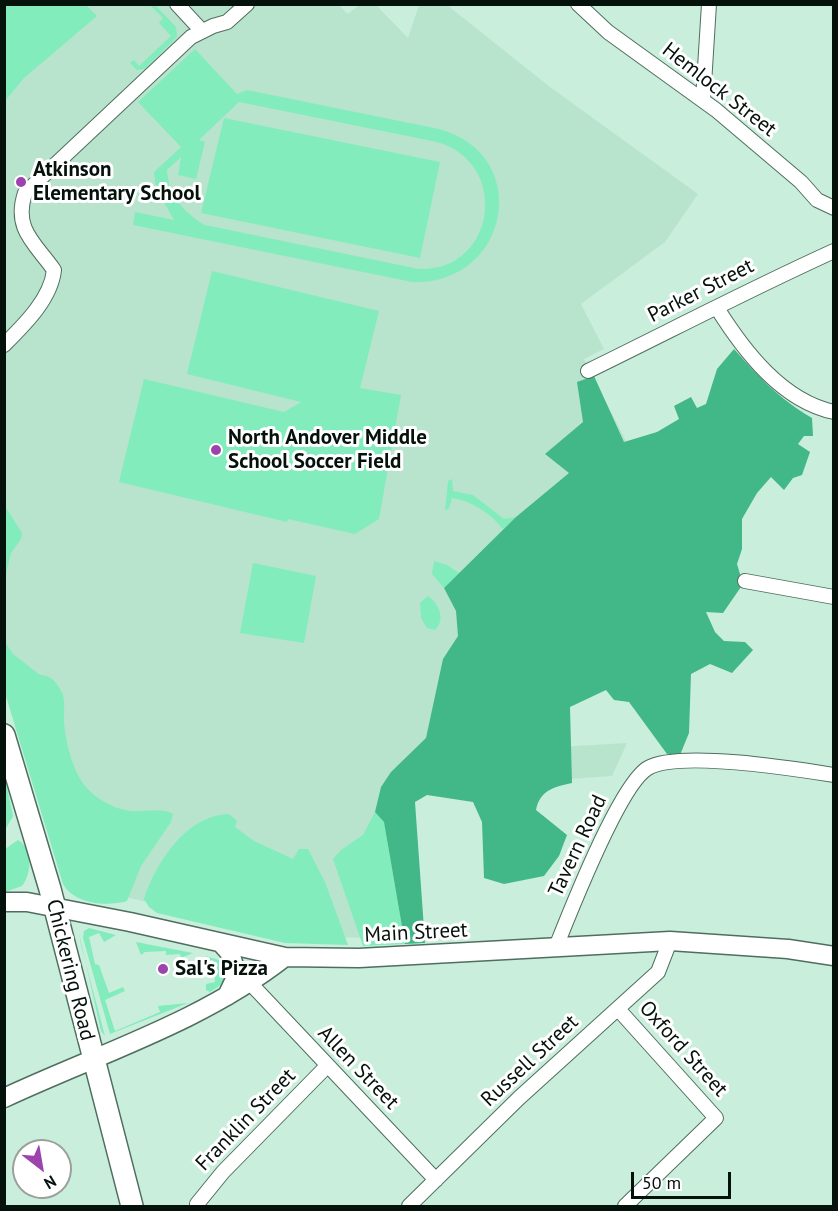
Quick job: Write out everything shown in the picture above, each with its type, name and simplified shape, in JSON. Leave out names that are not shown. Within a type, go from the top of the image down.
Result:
[{"type":"main road","name":"Chickering Road","points":[[4,735],[55,908],[132,1206]]},
{"type":"main road","name":"Main Street","points":[[4,902],[27,902],[285,957],[359,958],[670,941],[767,947],[834,956]]},
{"type":"main road","points":[[221,944],[230,953],[237,975],[226,996]]},
{"type":"main road","points":[[4,1098],[117,1050],[251,984],[285,957]]},
{"type":"street","points":[[177,4],[202,31]]},
{"type":"street","points":[[4,345],[39,306],[54,278],[54,270],[24,231],[21,206],[25,193],[191,37],[227,22],[247,4]]},
{"type":"street","name":"Hemlock Street","points":[[579,4],[608,32],[703,100],[801,182],[817,200],[834,208]]},
{"type":"street","points":[[703,100],[709,4]]},
{"type":"street","name":"Parker Street","points":[[588,370],[764,283],[834,252]]},
{"type":"street","points":[[717,308],[751,356],[773,379],[818,409],[834,412]]},
{"type":"street","points":[[744,581],[834,597]]},
{"type":"street","name":"Tavern Road","points":[[556,947],[620,803],[635,780],[648,768],[670,762],[768,764],[834,775]]},
{"type":"street","name":"Russell Street","points":[[409,1206],[519,1098],[658,972],[670,941]]},
{"type":"street","name":"Allen Street","points":[[251,984],[436,1180]]},
{"type":"street","name":"Oxford Street","points":[[618,1009],[716,1118],[625,1206]]},
{"type":"street","name":"Franklin Street","points":[[196,1204],[327,1066]]},
{"type":"shaded area","points":[[5,4],[86,5],[97,16],[24,78],[5,101]]},
{"type":"shaded area","points":[[338,4],[348,14],[359,5],[376,5],[408,38],[419,5],[447,5],[550,87],[698,194],[665,242],[581,304],[604,349],[584,359],[628,445],[681,421],[536,679],[542,748],[627,743],[612,776],[399,791],[366,938],[331,937],[73,886],[5,680],[4,5]]},
{"type":"shaded area","points":[[150,5],[155,5],[176,27],[177,37],[145,69],[137,70],[130,63],[134,60],[139,66],[171,36],[159,23],[163,18]]},
{"type":"shaded area","points":[[195,49],[237,94],[247,90],[439,129],[469,143],[489,164],[498,190],[498,217],[488,242],[471,263],[445,278],[412,282],[133,225],[135,212],[174,220],[156,188],[154,172],[181,147],[138,102]],"holes":[[[239,102],[437,142],[461,154],[476,171],[484,192],[485,214],[478,236],[465,253],[445,265],[419,269],[205,225],[190,215],[178,202],[168,179],[167,170],[181,157],[178,175],[196,179],[205,142],[199,140]]]},
{"type":"shaded area","points":[[224,118],[440,162],[420,258],[201,213]]},
{"type":"shaded area","points":[[212,271],[379,311],[360,388],[401,395],[379,519],[355,534],[288,519],[287,522],[119,482],[144,379],[284,412],[301,402],[187,374]]},
{"type":"shaded area","points":[[734,349],[770,387],[812,418],[813,436],[804,436],[798,444],[810,452],[802,475],[793,478],[784,490],[771,477],[757,493],[742,519],[742,549],[737,564],[743,584],[723,613],[706,612],[715,632],[724,641],[745,642],[753,650],[732,673],[710,664],[691,674],[689,733],[680,755],[667,754],[629,702],[614,700],[606,690],[570,707],[572,783],[549,790],[541,798],[536,810],[567,835],[559,856],[544,876],[504,884],[484,878],[482,822],[473,802],[427,795],[415,802],[425,943],[405,944],[384,822],[375,812],[381,787],[391,772],[426,738],[443,659],[458,636],[456,611],[444,588],[516,517],[569,473],[545,454],[583,422],[577,382],[594,376],[624,442],[657,432],[679,419],[674,406],[691,397],[697,408],[706,404],[717,369]]},
{"type":"shaded area","points":[[452,479],[453,491],[473,495],[504,519],[516,517],[503,529],[486,513],[467,502],[452,498],[449,509],[445,510],[448,481]]},
{"type":"shaded area","points":[[5,506],[22,533],[21,539],[11,553],[5,577]]},
{"type":"shaded area","points":[[434,561],[447,565],[459,573],[444,588],[432,574]]},
{"type":"shaded area","points":[[253,563],[316,576],[304,643],[240,633]]},
{"type":"shaded area","points":[[428,596],[440,612],[440,621],[435,630],[427,628],[421,618],[420,603]]},
{"type":"shaded area","points":[[5,642],[13,654],[40,675],[51,678],[63,695],[67,744],[83,784],[101,800],[124,810],[159,810],[173,814],[171,822],[141,866],[127,901],[101,904],[83,900],[68,891],[63,884],[5,693]]},
{"type":"shaded area","points":[[5,778],[13,816],[4,830]]},
{"type":"shaded area","points":[[375,812],[384,822],[405,944],[363,946],[333,859],[341,850],[363,835]]},
{"type":"shaded area","points":[[229,814],[237,821],[235,827],[254,841],[293,859],[299,849],[308,849],[325,882],[348,945],[285,943],[157,913],[149,907],[144,899],[149,885],[175,843],[199,823],[213,816]]},
{"type":"shaded area","points":[[18,840],[23,844],[28,855],[28,875],[22,886],[5,892],[5,849]]},
{"type":"shaded area","points":[[89,928],[116,935],[104,942],[99,933],[89,937],[95,964],[99,965],[109,993],[123,987],[125,991],[105,1000],[115,1031],[160,1012],[158,1006],[188,1003],[110,1034],[83,938],[84,931]]},
{"type":"shaded area","points":[[136,942],[193,953],[181,958],[180,954],[166,955],[166,951],[145,952],[141,955]]},
{"type":"shaded area","points":[[206,956],[225,962],[230,967],[227,981],[210,992],[206,990],[206,984],[215,982],[213,960],[205,960]]},
{"type":"shaded area","points":[[86,963],[105,1036],[101,1031]]},
{"type":"place","name":"Atkinson Elementary School","points":[[21,182]]},
{"type":"place","name":"North Andover Middle School Soccer Field","points":[[216,450]]},
{"type":"place","name":"Sal's Pizza","points":[[163,969]]}]
